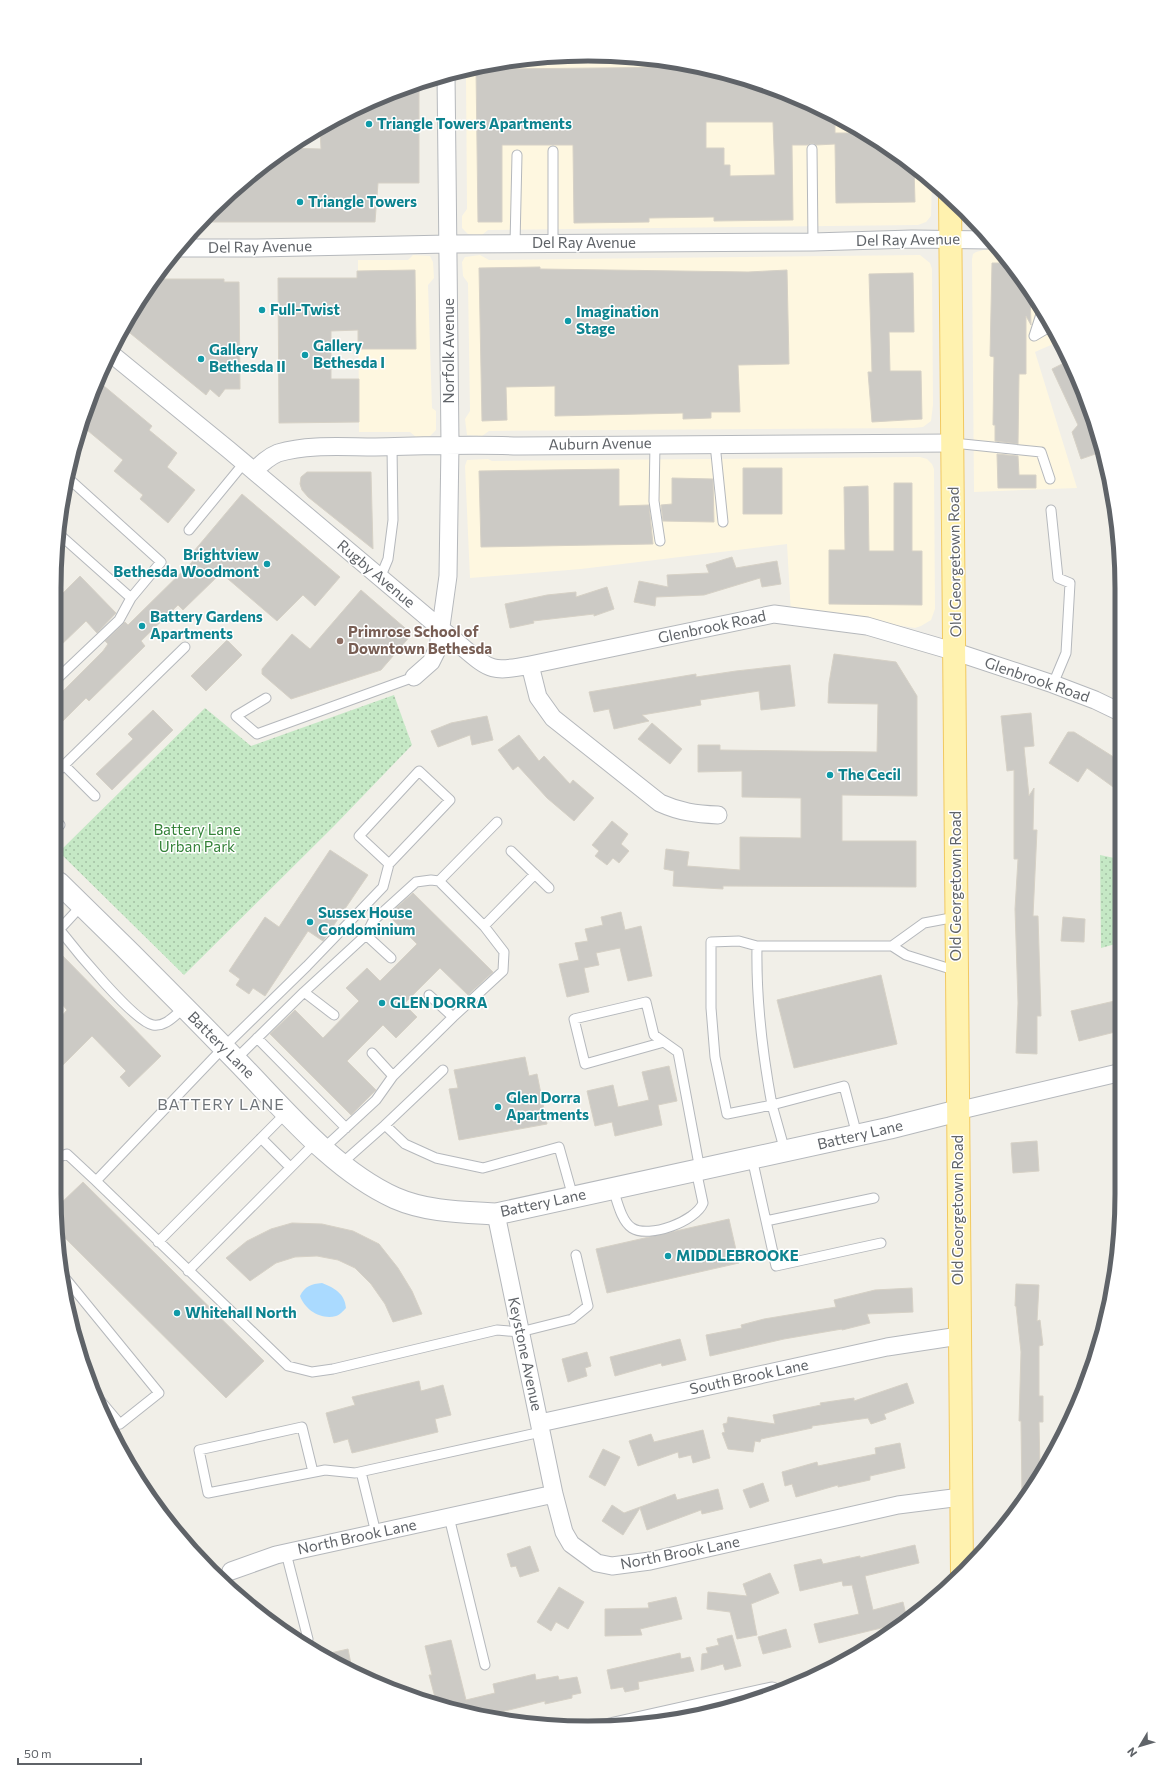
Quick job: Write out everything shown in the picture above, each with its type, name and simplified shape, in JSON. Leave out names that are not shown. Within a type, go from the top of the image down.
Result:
[{"type":"main road","name":"Old Georgetown Road","points":[[950,205],[956,652],[957,1111],[962,1566]]},
{"type":"street","name":"Norfolk Avenue","points":[[441,628],[448,576],[450,444],[446,81]]},
{"type":"street","name":"Del Ray Avenue","points":[[186,248],[448,244],[983,240]]},
{"type":"street","name":"Rugby Avenue","points":[[114,356],[249,467],[482,664],[494,669],[504,670],[530,665]]},
{"type":"street","name":"Auburn Avenue","points":[[249,467],[276,454],[295,449],[450,444],[518,446],[953,443]]},
{"type":"street","name":"Glenbrook Road","points":[[530,665],[774,614],[867,626],[956,652],[1053,684],[1115,707]]},
{"type":"street","points":[[414,677],[431,662],[438,648],[441,628]]},
{"type":"street","points":[[530,665],[538,697],[553,718],[660,803],[677,810],[695,814],[718,815]]},
{"type":"street","name":"Battery Lane","points":[[61,885],[320,1145],[341,1164],[368,1184],[397,1199],[438,1210],[496,1214],[858,1135],[1115,1074]]},
{"type":"street","name":"Keystone Avenue","points":[[496,1214],[554,1494]]},
{"type":"street","name":"South Brook Lane","points":[[540,1428],[887,1347],[959,1336]]},
{"type":"street","name":"North Brook Lane","points":[[231,1571],[286,1553],[554,1494],[564,1532],[571,1544],[597,1563],[612,1566],[650,1561],[898,1505],[961,1497]]},
{"type":"street","points":[[664,1715],[740,1698]]},
{"type":"lane","points":[[812,149],[813,242]]},
{"type":"lane","points":[[553,151],[553,243]]},
{"type":"lane","points":[[515,244],[517,155]]},
{"type":"lane","points":[[1040,318],[1034,336],[1046,329]]},
{"type":"lane","points":[[953,443],[1041,452],[1050,479]]},
{"type":"lane","points":[[655,444],[654,501],[660,541]]},
{"type":"lane","points":[[715,444],[723,522]]},
{"type":"lane","points":[[380,578],[388,559],[393,520],[392,447]]},
{"type":"lane","points":[[189,530],[249,467]]},
{"type":"lane","points":[[61,675],[119,620],[131,598],[162,562],[72,481]]},
{"type":"lane","points":[[1051,510],[1058,578],[1070,583],[1066,653],[1053,684]]},
{"type":"lane","points":[[64,538],[131,598]]},
{"type":"lane","points":[[95,796],[61,768],[185,647]]},
{"type":"lane","points":[[266,698],[236,716],[257,734],[414,677]]},
{"type":"lane","points":[[96,1181],[230,1053],[307,966],[383,887],[389,864],[450,800],[419,772],[359,836],[389,864]]},
{"type":"lane","points":[[439,881],[497,822]]},
{"type":"lane","points":[[511,852],[549,888]]},
{"type":"lane","points":[[484,926],[535,874]]},
{"type":"lane","points":[[188,1271],[290,1167],[346,1128],[376,1100],[393,1076],[453,1017],[503,971],[504,952],[484,926],[439,881],[430,880],[416,882],[373,921],[366,935],[257,1038],[230,1053]]},
{"type":"lane","points":[[61,928],[82,905]]},
{"type":"lane","points":[[892,946],[924,923],[956,917]]},
{"type":"lane","points":[[61,932],[81,957],[139,1018],[153,1025],[164,1024],[184,1008]]},
{"type":"lane","points":[[366,935],[391,958]]},
{"type":"lane","points":[[858,1135],[844,1086],[772,1105],[727,1114],[715,1057],[711,1008],[711,942],[738,941],[757,946],[892,946],[906,955],[957,971]]},
{"type":"lane","points":[[757,946],[757,982],[763,1053],[772,1105],[785,1151]]},
{"type":"lane","points":[[304,992],[334,1015]]},
{"type":"lane","points":[[429,995],[453,1017]]},
{"type":"lane","points":[[613,1189],[622,1215],[632,1228],[640,1231],[657,1230],[677,1225],[688,1219],[701,1207],[703,1203],[678,1052],[664,1042],[654,1035],[646,1002],[574,1019],[585,1064],[664,1042]]},
{"type":"lane","points":[[257,1038],[346,1128]]},
{"type":"lane","points":[[372,1053],[393,1076]]},
{"type":"lane","points":[[341,1164],[443,1070]]},
{"type":"lane","points":[[158,1242],[287,1112]]},
{"type":"lane","points":[[385,1125],[405,1144],[430,1155],[483,1168],[559,1147],[573,1198]]},
{"type":"lane","points":[[261,1138],[290,1167]]},
{"type":"lane","points":[[61,1156],[67,1154],[288,1366],[312,1372],[333,1370],[497,1330],[520,1332],[572,1319],[588,1306],[576,1255]]},
{"type":"lane","points":[[752,1158],[776,1266],[882,1243]]},
{"type":"lane","points":[[766,1221],[874,1198]]},
{"type":"lane","points":[[69,1283],[159,1392],[120,1424],[106,1408]]},
{"type":"lane","points":[[313,1472],[302,1427],[199,1450],[208,1494],[325,1470],[355,1474],[540,1428]]},
{"type":"lane","points":[[361,1472],[376,1533]]},
{"type":"lane","points":[[449,1517],[485,1665]]},
{"type":"lane","points":[[286,1553],[308,1639],[307,1639]]},
{"type":"shaded area","points":[[588,61],[622,62],[657,66],[691,71],[724,79],[790,101],[821,115],[881,150],[909,170],[932,189],[931,216],[926,222],[918,225],[488,230],[482,235],[468,234],[462,228],[462,216],[467,209],[465,76],[485,71],[519,66],[554,62]]},
{"type":"shaded area","points":[[991,249],[1026,295],[1054,343],[1035,352],[1077,488],[974,492],[972,259],[973,254]]},
{"type":"shaded area","points":[[413,255],[430,256],[433,262],[434,278],[428,285],[432,408],[436,411],[436,430],[430,436],[416,437],[410,432],[359,432],[358,260],[408,260]]},
{"type":"shaded area","points":[[480,255],[489,260],[920,255],[930,263],[932,269],[933,405],[931,421],[923,427],[913,428],[489,431],[482,436],[467,435],[465,419],[470,411],[468,283],[463,276],[462,262],[465,257]]},
{"type":"shaded area","points":[[920,457],[927,459],[932,464],[934,469],[935,609],[931,620],[915,628],[845,617],[791,614],[787,544],[581,569],[470,578],[465,466],[467,460]]},
{"type":"green space","name":"Battery Lane Urban Park","points":[[394,695],[412,745],[334,826],[184,975],[61,854],[61,850],[205,708],[251,746]]},
{"type":"green space","points":[[1100,855],[1115,858],[1115,944],[1101,948]]},
{"type":"water","points":[[322,1283],[335,1289],[344,1299],[346,1308],[341,1313],[330,1317],[325,1317],[314,1313],[302,1301],[300,1296],[306,1288]]},
{"type":"building","points":[[666,67],[691,71],[724,79],[790,101],[821,115],[835,123],[835,133],[854,133],[881,150],[914,174],[915,202],[836,203],[835,144],[816,145],[812,143],[808,145],[792,145],[793,220],[714,221],[714,217],[649,218],[649,222],[574,223],[573,145],[502,145],[502,222],[478,222],[476,73],[500,69]],"holes":[[[706,122],[773,122],[775,175],[730,176],[730,165],[724,165],[724,148],[706,148]]]},
{"type":"building","name":"Triangle Towers","points":[[419,89],[419,183],[378,183],[375,222],[209,222],[267,170],[295,150],[298,148],[321,149],[320,135],[355,115],[386,101]]},
{"type":"building","points":[[992,263],[1003,263],[1030,302],[1031,325],[1026,316],[1026,374],[1019,374],[1018,444],[995,441],[995,425],[993,425],[994,357],[990,356]]},
{"type":"building","points":[[540,267],[540,269],[748,272],[787,270],[789,364],[738,365],[740,412],[711,412],[711,418],[683,419],[683,413],[555,416],[555,386],[506,387],[507,420],[482,421],[479,268]]},
{"type":"building","name":"Gallery Bethesda I","points":[[415,270],[416,349],[358,349],[358,330],[331,331],[331,379],[359,379],[359,422],[279,423],[278,278],[357,278],[357,271]]},
{"type":"building","points":[[913,273],[914,332],[889,332],[890,371],[921,371],[922,419],[872,422],[868,372],[872,372],[869,274]]},
{"type":"building","name":"Gallery Bethesda II","points":[[161,279],[224,279],[224,282],[239,282],[240,389],[225,389],[219,397],[210,389],[206,395],[128,331]]},
{"type":"building","points":[[1064,363],[1087,419],[1097,453],[1081,459],[1072,432],[1078,425],[1052,369]]},
{"type":"building","points":[[102,384],[152,426],[149,430],[177,453],[167,467],[195,490],[168,523],[140,499],[143,495],[114,471],[123,460],[86,429]]},
{"type":"building","points":[[997,454],[1018,456],[1019,475],[1036,475],[1036,488],[998,488]]},
{"type":"building","points":[[743,468],[782,468],[782,514],[743,514]]},
{"type":"building","points":[[619,469],[619,506],[649,505],[653,544],[481,547],[479,471]]},
{"type":"building","points":[[307,472],[371,472],[373,549],[308,497],[302,490],[300,484],[301,477]]},
{"type":"building","points":[[672,478],[713,479],[714,522],[663,521],[661,505],[672,504]]},
{"type":"building","points":[[894,483],[912,483],[912,551],[922,551],[922,605],[829,604],[829,550],[845,550],[844,487],[868,486],[869,551],[894,551]]},
{"type":"building","name":"Brightview Bethesda Woodmont","points":[[242,494],[340,577],[315,606],[303,595],[277,621],[221,573],[183,610],[178,605],[141,641],[145,646],[89,701],[86,698],[61,723],[61,693],[103,651],[108,644],[105,641],[125,622],[128,625],[199,555],[194,551]]},
{"type":"building","points":[[732,557],[736,568],[777,561],[781,584],[762,587],[760,578],[704,595],[656,597],[655,606],[634,602],[639,581],[668,587],[667,575],[709,573],[706,565]]},
{"type":"building","points":[[80,576],[116,613],[97,633],[86,621],[61,645],[61,595]]},
{"type":"building","points":[[607,587],[614,609],[594,616],[594,614],[533,621],[534,623],[510,628],[505,604],[547,595],[576,592],[576,597]]},
{"type":"building","points":[[361,590],[412,634],[381,670],[291,699],[262,674],[262,669],[292,634],[310,649]]},
{"type":"building","name":"Battery Gardens Apartments","points":[[227,640],[242,655],[206,691],[191,676]]},
{"type":"building","name":"The Cecil","points":[[834,654],[896,662],[917,696],[917,796],[842,795],[842,841],[916,841],[916,887],[723,886],[723,889],[673,886],[674,871],[664,869],[666,849],[689,852],[687,866],[740,870],[740,837],[801,838],[801,798],[742,797],[742,771],[698,772],[698,745],[720,745],[720,750],[877,752],[878,704],[828,703],[829,683]]},
{"type":"building","points":[[790,665],[795,706],[761,710],[759,691],[700,700],[701,705],[642,715],[649,721],[614,729],[609,709],[594,712],[589,692],[696,674],[696,677]]},
{"type":"building","points":[[153,710],[173,730],[112,790],[96,774],[133,739],[128,734]]},
{"type":"building","points":[[1031,713],[1034,746],[1024,747],[1029,796],[1034,788],[1033,830],[1037,830],[1033,916],[1038,916],[1041,1016],[1037,1016],[1037,1054],[1016,1053],[1018,1003],[1015,909],[1018,859],[1014,859],[1014,770],[1007,771],[1001,716]]},
{"type":"building","points":[[487,716],[493,740],[472,745],[470,735],[438,747],[431,731],[451,723]]},
{"type":"building","points":[[652,723],[682,749],[670,764],[638,739]]},
{"type":"building","points":[[1068,732],[1074,732],[1115,758],[1115,788],[1087,768],[1078,782],[1049,763]]},
{"type":"building","points":[[519,735],[539,761],[544,756],[570,784],[573,780],[594,798],[574,821],[547,798],[518,766],[513,770],[498,750]]},
{"type":"building","points":[[612,821],[628,834],[621,844],[629,851],[619,863],[613,858],[607,865],[595,856],[599,851],[592,845]]},
{"type":"building","name":"Sussex House Condominium","points":[[330,850],[368,875],[323,941],[308,931],[265,996],[253,988],[249,994],[236,985],[240,979],[229,971],[265,917],[279,927]]},
{"type":"building","name":"GLEN DORRA","points":[[413,893],[493,972],[468,995],[440,968],[404,1004],[417,1017],[396,1038],[383,1025],[347,1061],[376,1090],[351,1115],[270,1034],[295,1010],[323,1038],[359,1001],[346,988],[367,968],[380,981],[417,944],[388,915]]},
{"type":"building","points":[[621,912],[625,930],[641,926],[652,976],[628,981],[620,948],[596,953],[599,965],[584,968],[589,992],[567,997],[559,964],[579,960],[575,943],[588,941],[585,929],[603,925],[601,917]]},
{"type":"building","points":[[1063,917],[1085,919],[1084,942],[1061,941]]},
{"type":"building","points":[[61,954],[161,1056],[129,1087],[120,1077],[126,1071],[92,1036],[61,1067],[61,1017],[67,1010],[61,1003]]},
{"type":"building","points":[[881,975],[897,1044],[794,1068],[777,1000]]},
{"type":"building","points":[[1115,1001],[1115,1032],[1079,1041],[1071,1011]]},
{"type":"building","name":"Glen Dorra Apartments","points":[[525,1057],[529,1076],[537,1074],[547,1124],[459,1140],[449,1089],[458,1088],[454,1070]]},
{"type":"building","points":[[669,1066],[677,1101],[658,1105],[662,1125],[615,1136],[612,1122],[595,1126],[587,1091],[613,1085],[618,1107],[649,1100],[642,1072]]},
{"type":"building","points":[[1037,1141],[1039,1171],[1013,1173],[1011,1143]]},
{"type":"building","name":"Whitehall North","points":[[83,1182],[264,1361],[226,1398],[63,1236],[61,1203]]},
{"type":"building","name":"MIDDLEBROOKE","points":[[729,1219],[739,1263],[607,1293],[596,1249]]},
{"type":"building","points":[[292,1223],[322,1224],[353,1231],[379,1244],[398,1268],[412,1291],[422,1314],[393,1322],[385,1304],[371,1284],[355,1268],[338,1260],[317,1256],[295,1257],[276,1263],[250,1281],[226,1258],[247,1241],[271,1229]]},
{"type":"building","points":[[1016,1284],[1039,1285],[1037,1321],[1040,1320],[1043,1345],[1039,1346],[1039,1396],[1043,1396],[1043,1422],[1039,1422],[1040,1465],[1022,1493],[1021,1421],[1019,1421],[1021,1352],[1015,1306]]},
{"type":"building","points":[[912,1288],[913,1312],[867,1314],[870,1323],[842,1330],[784,1339],[710,1356],[706,1335],[742,1328],[741,1325],[764,1319],[836,1307],[834,1300],[875,1290]]},
{"type":"building","points":[[680,1339],[686,1360],[662,1366],[661,1363],[615,1376],[610,1357]]},
{"type":"building","points":[[587,1352],[591,1366],[585,1368],[587,1376],[568,1382],[562,1359]]},
{"type":"building","points":[[419,1381],[421,1391],[443,1385],[451,1415],[435,1419],[438,1432],[352,1453],[348,1439],[334,1443],[326,1413],[355,1405],[352,1397]]},
{"type":"building","points":[[907,1383],[914,1403],[884,1414],[886,1419],[871,1424],[868,1418],[812,1426],[812,1428],[761,1439],[760,1442],[755,1441],[753,1452],[728,1449],[722,1433],[725,1432],[723,1424],[727,1423],[728,1417],[775,1424],[773,1415],[821,1405],[820,1403],[854,1398],[854,1401]]},
{"type":"building","points":[[703,1430],[710,1458],[693,1463],[691,1455],[679,1458],[678,1452],[638,1466],[629,1441],[651,1434],[654,1442]]},
{"type":"building","points":[[900,1443],[905,1468],[870,1476],[870,1480],[838,1487],[838,1485],[796,1497],[792,1484],[785,1486],[782,1472],[817,1462],[818,1466],[876,1454],[875,1448]]},
{"type":"building","points":[[603,1449],[620,1457],[605,1486],[589,1477]]},
{"type":"building","points":[[763,1483],[769,1501],[750,1508],[743,1490]]},
{"type":"building","points":[[718,1489],[723,1509],[702,1514],[701,1510],[647,1530],[640,1508],[623,1535],[602,1521],[612,1505],[624,1513],[675,1494],[677,1500]]},
{"type":"building","points":[[915,1545],[919,1563],[865,1576],[873,1610],[903,1602],[906,1614],[889,1626],[819,1643],[814,1624],[859,1614],[852,1585],[843,1586],[842,1581],[800,1591],[794,1565],[821,1559],[823,1564],[860,1556],[860,1558]]},
{"type":"building","points":[[530,1546],[539,1571],[520,1577],[516,1566],[511,1567],[507,1554]]},
{"type":"building","points":[[770,1573],[779,1593],[751,1604],[757,1635],[737,1639],[730,1612],[707,1609],[708,1592],[747,1596],[743,1584]]},
{"type":"building","points":[[559,1587],[584,1602],[568,1629],[556,1622],[551,1631],[537,1622]]},
{"type":"building","points":[[676,1597],[682,1619],[640,1629],[642,1635],[605,1636],[605,1609],[649,1608],[648,1603]]},
{"type":"building","points":[[786,1629],[791,1647],[763,1654],[758,1637]]},
{"type":"building","points":[[732,1635],[741,1666],[725,1670],[723,1664],[701,1670],[702,1654],[708,1653],[706,1648],[719,1645],[717,1639]]},
{"type":"building","points":[[451,1640],[466,1700],[495,1693],[493,1684],[535,1674],[536,1680],[558,1676],[559,1680],[577,1677],[581,1693],[572,1695],[572,1698],[545,1704],[545,1701],[498,1713],[452,1703],[435,1698],[429,1675],[432,1675],[425,1646]]},
{"type":"building","points":[[348,1649],[351,1665],[330,1653]]},
{"type":"building","points":[[680,1653],[681,1659],[690,1657],[694,1671],[638,1682],[639,1689],[625,1692],[623,1687],[611,1689],[607,1670]]},
{"type":"place","name":"Triangle Towers Apartments","points":[[369,124]]},
{"type":"place","name":"Triangle Towers","points":[[300,202]]},
{"type":"place","name":"Full-Twist","points":[[262,310]]},
{"type":"place","name":"Imagination Stage","points":[[568,321]]},
{"type":"place","name":"Gallery Bethesda I","points":[[305,355]]},
{"type":"place","name":"Gallery Bethesda II","points":[[201,359]]},
{"type":"place","name":"Brightview Bethesda Woodmont","points":[[267,564]]},
{"type":"place","name":"Battery Gardens Apartments","points":[[142,626]]},
{"type":"place","name":"Primrose School of Downtown Bethesda","points":[[340,641]]},
{"type":"place","name":"The Cecil","points":[[830,775]]},
{"type":"place","name":"Sussex House Condominium","points":[[310,922]]},
{"type":"place","name":"GLEN DORRA","points":[[382,1003]]},
{"type":"place","name":"Glen Dorra Apartments","points":[[498,1107]]},
{"type":"place","name":"MIDDLEBROOKE","points":[[668,1256]]},
{"type":"place","name":"Whitehall North","points":[[177,1313]]},
{"type":"district","name":"BATTERY LANE","points":[[221,1104]]}]
